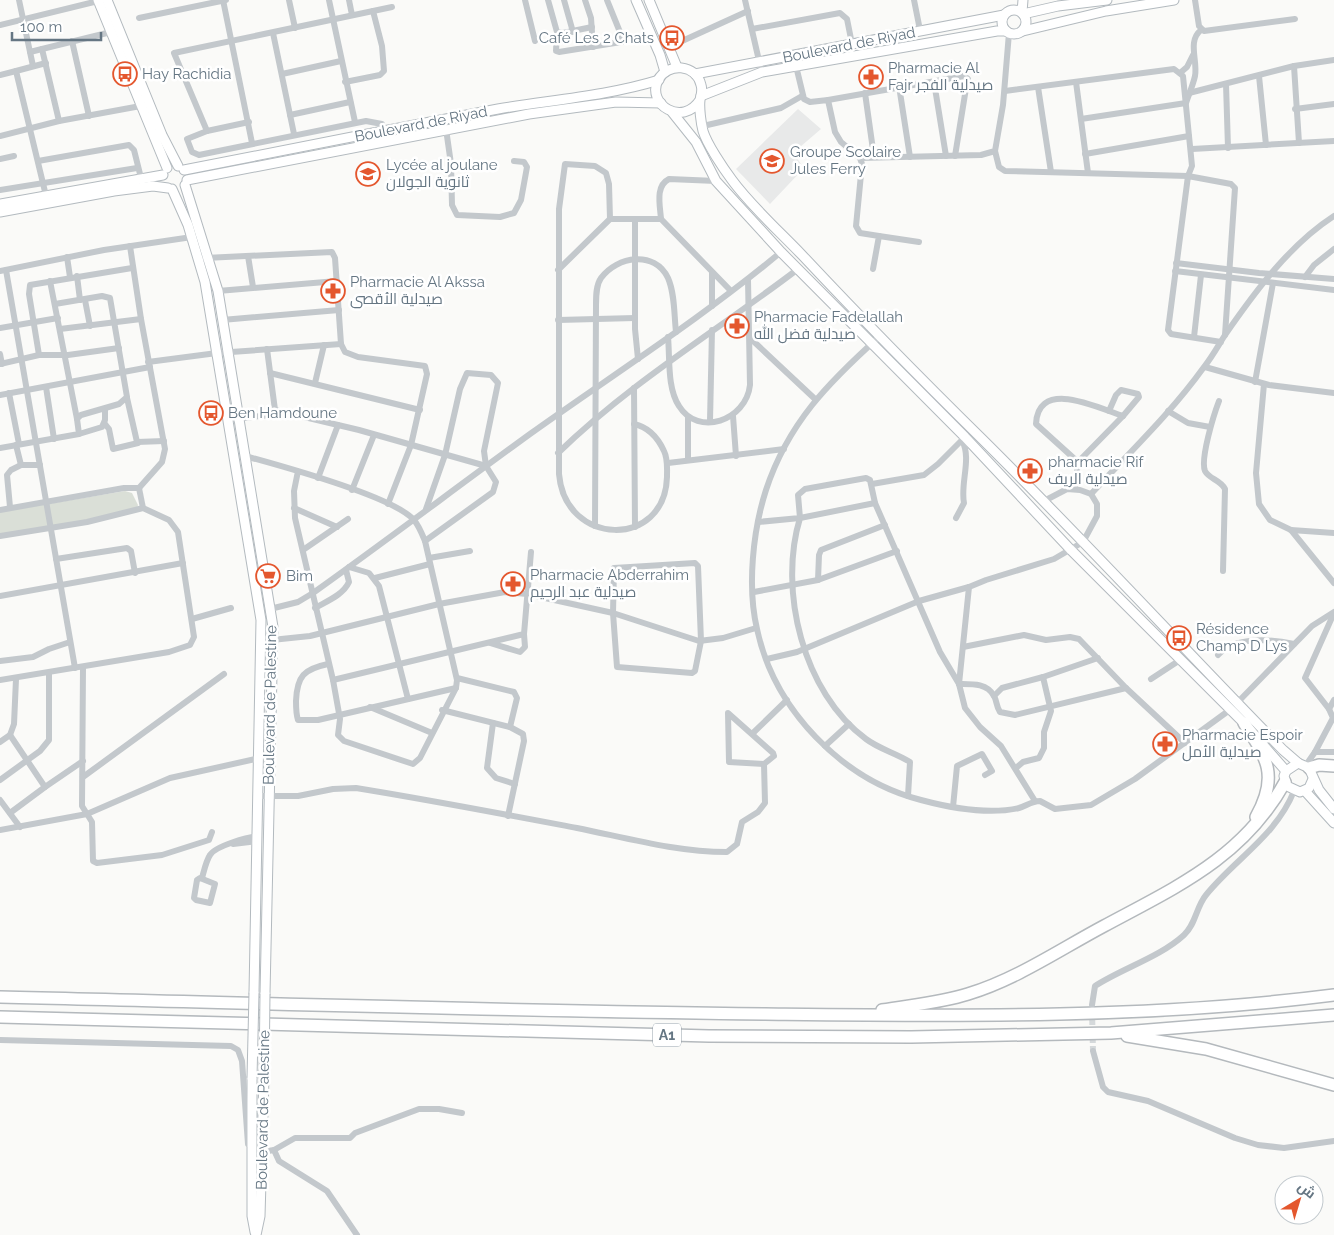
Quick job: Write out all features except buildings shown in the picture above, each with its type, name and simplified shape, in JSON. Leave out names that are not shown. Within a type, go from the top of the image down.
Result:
[{"type":"highway","points":[[1242,840],[1258,815],[1268,781],[1266,758],[1244,723]]},
{"type":"highway","points":[[1304,766],[1319,764],[1334,766]]},
{"type":"highway","points":[[852,1015],[946,1000],[988,987],[1031,968],[1103,926],[1174,890],[1207,869],[1242,840],[1267,812],[1285,776]]},
{"type":"highway","name":"A1","points":[[0,997],[548,1011],[936,1016],[1156,1009],[1334,995]]},
{"type":"highway","name":"A1","points":[[0,1017],[709,1036],[911,1037],[1111,1033],[1334,1015]]},
{"type":"highway","points":[[1111,1033],[1206,1049],[1334,1085]]},
{"type":"street","points":[[19,0],[33,66]]},
{"type":"street","points":[[0,25],[101,0]]},
{"type":"street","points":[[0,204],[144,187],[177,189],[185,182],[181,168],[145,105],[111,32],[101,0]]},
{"type":"street","points":[[101,0],[145,105],[165,172],[165,184],[170,188]]},
{"type":"street","points":[[223,0],[252,143]]},
{"type":"street","points":[[139,18],[227,0]]},
{"type":"street","points":[[289,0],[295,28]]},
{"type":"street","points":[[329,0],[354,122]]},
{"type":"street","points":[[349,0],[352,15]]},
{"type":"street","points":[[525,0],[534,41]]},
{"type":"street","points":[[548,0],[557,32],[554,47],[557,52],[593,48],[652,37]]},
{"type":"street","points":[[564,0],[573,32]]},
{"type":"street","points":[[607,0],[624,42]]},
{"type":"street","points":[[636,0],[665,72]]},
{"type":"street","points":[[649,0],[677,67]]},
{"type":"street","points":[[745,0],[762,72]]},
{"type":"street","points":[[914,0],[920,30]]},
{"type":"street","points":[[1008,0],[1002,22],[1007,32],[1005,92],[995,151],[999,167],[1005,171],[1188,176],[1231,184],[1235,188],[1225,335]]},
{"type":"street","points":[[1023,0],[1023,13],[1026,25],[1023,31]]},
{"type":"street","points":[[1005,13],[1014,9],[1023,13],[1058,6],[1107,0]]},
{"type":"street","points":[[1007,32],[1018,34],[1023,31],[1106,11],[1174,0]]},
{"type":"street","points":[[1180,73],[1190,63],[1196,38],[1201,30],[1195,0]]},
{"type":"street","points":[[588,1],[593,48]]},
{"type":"street","points":[[207,131],[174,53],[392,7]]},
{"type":"street","points":[[345,82],[380,75],[384,71],[383,54],[373,11]]},
{"type":"street","points":[[669,47],[748,11]]},
{"type":"street","points":[[752,29],[840,12],[847,19],[852,44]]},
{"type":"street","name":"Boulevard de Riyad","points":[[695,74],[1005,13]]},
{"type":"street","points":[[1201,30],[1209,31],[1295,19]]},
{"type":"street","points":[[557,32],[573,32],[592,27]]},
{"type":"street","name":"Boulevard de Riyad","points":[[701,98],[762,72],[921,42],[997,31],[1007,32]]},
{"type":"street","points":[[30,52],[111,32]]},
{"type":"street","points":[[273,33],[294,134]]},
{"type":"street","points":[[72,41],[89,116]]},
{"type":"street","points":[[42,49],[59,121]]},
{"type":"street","points":[[1186,103],[1196,67],[1193,54]]},
{"type":"street","points":[[1189,94],[1294,66],[1334,60]]},
{"type":"street","points":[[282,74],[341,61]]},
{"type":"street","points":[[0,66],[1,75],[46,63]]},
{"type":"street","points":[[796,66],[802,96],[810,102],[962,76],[968,79],[955,156]]},
{"type":"street","points":[[1294,66],[1295,109],[1299,143]]},
{"type":"street","points":[[860,324],[798,269],[716,181],[696,142],[672,112],[661,103],[656,90],[658,80],[665,72],[677,67],[690,70],[695,74],[701,84],[703,126],[732,180],[860,324],[1044,501],[1234,706],[1244,723],[1285,776],[1294,791]]},
{"type":"street","points":[[1005,92],[1174,69],[1184,76],[1189,136],[1192,149],[1192,166],[1188,176],[1168,330],[1171,334],[1221,342]]},
{"type":"street","points":[[16,71],[47,199]]},
{"type":"street","points":[[1259,76],[1266,145]]},
{"type":"street","name":"Boulevard de Riyad","points":[[181,168],[556,99],[604,93],[658,80]]},
{"type":"street","points":[[934,82],[946,156]]},
{"type":"street","points":[[1076,82],[1088,173]]},
{"type":"street","points":[[1226,84],[1228,148]]},
{"type":"street","points":[[899,86],[910,157]]},
{"type":"street","points":[[1038,87],[1051,172]]},
{"type":"street","points":[[865,94],[874,157]]},
{"type":"street","points":[[703,126],[781,108],[802,96]]},
{"type":"street","points":[[672,112],[684,113],[694,107],[701,98]]},
{"type":"street","points":[[828,100],[835,132],[841,142],[860,158],[862,168],[856,226],[860,233],[918,242]]},
{"type":"street","points":[[290,115],[350,102]]},
{"type":"street","name":"Boulevard de Riyad","points":[[185,182],[446,129],[597,104],[661,103]]},
{"type":"street","points":[[1081,119],[1186,103]]},
{"type":"street","points":[[1295,109],[1334,104]]},
{"type":"street","points":[[0,135],[59,121],[145,105]]},
{"type":"street","points":[[248,122],[207,131],[187,139],[194,154],[207,154],[354,122],[378,122],[382,124],[385,130],[386,140]]},
{"type":"street","points":[[446,129],[450,154],[452,205],[457,215],[504,217],[514,213],[521,200],[527,167],[524,162],[514,161]]},
{"type":"street","points":[[1085,154],[1189,136]]},
{"type":"street","points":[[1192,149],[1334,140]]},
{"type":"street","points":[[943,143],[956,144]]},
{"type":"street","points":[[38,161],[126,145],[134,150],[141,178]]},
{"type":"street","points":[[860,158],[955,156],[989,154],[995,151]]},
{"type":"street","points":[[0,159],[14,156]]},
{"type":"street","points":[[610,219],[610,184],[606,173],[595,166],[565,164],[559,209],[558,270],[558,453],[560,485],[566,503],[579,518],[595,526],[620,530],[635,527],[653,515],[661,504],[667,484],[668,463],[658,441],[648,430],[634,424]]},
{"type":"street","points":[[0,190],[137,168]]},
{"type":"street","points":[[0,212],[47,199],[181,168]]},
{"type":"street","points":[[716,181],[665,181],[660,188],[661,219],[731,291]]},
{"type":"street","name":"Boulevard de Palestine","points":[[185,182],[190,206],[209,258],[218,291],[270,609],[273,640],[264,796],[266,994],[260,1216],[256,1235]]},
{"type":"street","name":"Boulevard de Palestine","points":[[170,188],[192,237],[198,259],[217,352],[260,606],[262,641],[260,758],[264,796],[258,838],[252,1078],[252,1216],[256,1235]]},
{"type":"street","points":[[1091,494],[1168,412],[1205,367],[1225,335],[1271,275],[1298,244],[1334,216]]},
{"type":"street","points":[[558,270],[610,219],[661,219]]},
{"type":"street","points":[[634,219],[635,318],[638,359]]},
{"type":"street","points":[[873,270],[879,236]]},
{"type":"street","points":[[75,668],[15,324],[3,271],[67,257],[192,237]]},
{"type":"street","points":[[0,510],[124,488],[139,488],[162,462],[165,450],[164,441],[132,268],[130,246]]},
{"type":"street","points":[[1305,277],[1314,265],[1334,249]]},
{"type":"street","points":[[198,259],[329,252],[335,258],[341,344],[345,352],[353,356],[425,366],[427,374],[411,445],[388,504]]},
{"type":"street","points":[[270,609],[293,604],[313,593],[486,466],[748,280],[781,252]]},
{"type":"street","points":[[248,256],[253,288]]},
{"type":"street","points":[[67,257],[90,326]]},
{"type":"street","points":[[595,526],[596,295],[601,278],[620,262],[635,259],[651,261],[658,265],[668,278],[676,332]]},
{"type":"street","points":[[1176,263],[1271,275],[1334,279]]},
{"type":"street","points":[[39,355],[29,287],[36,283],[132,268]]},
{"type":"street","points":[[558,453],[596,417],[712,330],[749,306],[798,269]]},
{"type":"street","points":[[712,272],[712,306]]},
{"type":"street","points":[[1175,272],[1334,290]]},
{"type":"street","points":[[1194,338],[1201,275]]},
{"type":"street","points":[[218,291],[337,280]]},
{"type":"street","points":[[668,337],[673,392],[679,406],[688,417],[710,422],[722,421],[733,416],[742,408],[750,390],[748,280]]},
{"type":"street","points":[[50,281],[79,434]]},
{"type":"street","points":[[1254,382],[1273,283]]},
{"type":"street","points":[[55,304],[108,297],[133,420],[135,440],[138,444]]},
{"type":"street","points":[[222,320],[339,310]]},
{"type":"street","points":[[0,328],[58,318]]},
{"type":"street","points":[[60,330],[141,318]]},
{"type":"street","points":[[558,320],[635,318]]},
{"type":"street","points":[[710,422],[712,330]]},
{"type":"street","points":[[750,338],[815,399]]},
{"type":"street","points":[[876,340],[848,364],[815,399],[784,449],[766,488],[758,522],[754,552],[756,628],[777,684],[787,700],[825,746],[859,773],[908,796],[953,807],[998,810],[1019,808],[1035,801]]},
{"type":"street","points":[[876,340],[964,438],[1180,660],[1304,766],[1334,809]]},
{"type":"street","points":[[0,395],[123,373],[149,364],[217,352],[341,344]]},
{"type":"street","points":[[315,383],[324,345]]},
{"type":"street","points":[[0,354],[1,364],[39,355],[64,355],[119,348]]},
{"type":"street","points":[[267,349],[275,410]]},
{"type":"street","points":[[1205,367],[1254,382],[1334,393]]},
{"type":"street","points":[[270,373],[420,410]]},
{"type":"street","points":[[425,541],[493,492],[496,482],[486,466],[484,451],[498,388],[497,380],[490,375],[467,373],[465,376],[445,455],[426,510]]},
{"type":"street","points":[[1264,384],[1258,445],[1257,496],[1264,513],[1270,520],[1291,530],[1334,534]]},
{"type":"street","points":[[46,387],[54,439]]},
{"type":"street","points":[[634,388],[635,527]]},
{"type":"street","points":[[1075,489],[1078,462],[1123,416],[1138,397],[1136,392],[1121,390],[1116,395],[1109,411]]},
{"type":"street","points":[[9,393],[21,465]]},
{"type":"street","points":[[77,419],[84,413],[105,409],[127,398]]},
{"type":"street","points":[[1078,462],[1036,424],[1039,412],[1048,402],[1069,398],[1123,416]]},
{"type":"street","points":[[1219,401],[1210,427],[1204,467],[1209,476],[1223,484],[1225,489],[1223,571]]},
{"type":"street","points":[[105,409],[105,424],[109,429],[113,449],[164,441]]},
{"type":"street","points":[[228,420],[269,414],[275,410],[338,425],[486,466]]},
{"type":"street","points":[[1168,412],[1188,423],[1210,427]]},
{"type":"street","points":[[733,416],[736,456]]},
{"type":"street","points":[[688,417],[688,460]]},
{"type":"street","points":[[0,448],[79,434],[100,428],[105,424]]},
{"type":"street","points":[[318,478],[338,425]]},
{"type":"street","points":[[352,490],[374,435]]},
{"type":"street","points":[[872,484],[924,475],[964,438]]},
{"type":"street","points":[[956,518],[964,503],[962,496],[966,451],[964,438]]},
{"type":"street","points":[[668,463],[784,449]]},
{"type":"street","points":[[245,456],[298,471],[352,490],[388,504],[414,520],[425,541],[457,678],[456,688],[442,710],[420,758],[414,764],[341,739],[338,735],[340,719],[294,508],[298,471]]},
{"type":"street","points":[[10,507],[7,475],[11,470],[21,465],[40,465]]},
{"type":"street","points":[[237,478],[248,478]]},
{"type":"street","points":[[908,796],[910,762],[866,739],[849,724],[833,705],[820,683],[805,649],[794,607],[792,586],[792,553],[800,518],[798,495],[804,489],[866,478],[870,480],[875,503],[942,657],[960,684]]},
{"type":"street","points":[[139,488],[142,508]]},
{"type":"street","points":[[767,659],[805,649],[919,601],[968,588],[986,580],[1054,559],[1083,542],[1097,516],[1097,504],[1091,494],[1075,489],[1067,489],[1044,501]]},
{"type":"street","points":[[758,522],[800,518],[875,503]]},
{"type":"street","points":[[0,536],[50,528],[142,508],[169,520],[177,527],[194,640],[190,645],[169,652],[16,679],[0,680]]},
{"type":"street","points":[[294,508],[337,527]]},
{"type":"street","points":[[303,550],[348,520]]},
{"type":"street","points":[[818,580],[821,550],[885,525]]},
{"type":"street","points":[[1291,530],[1334,583]]},
{"type":"street","points":[[56,560],[127,548],[131,551],[135,573]]},
{"type":"street","points":[[375,578],[470,551]]},
{"type":"street","points":[[754,592],[818,580],[897,551]]},
{"type":"street","points":[[489,643],[520,652],[524,647],[531,552]]},
{"type":"street","points":[[0,596],[60,587],[183,563]]},
{"type":"street","points":[[695,563],[698,566],[702,641],[697,667],[692,673],[618,667],[613,613],[614,568],[695,563]]},
{"type":"street","points":[[347,568],[364,570],[375,578],[408,700]]},
{"type":"street","points":[[316,608],[340,594],[348,586],[350,582],[347,568]]},
{"type":"street","points":[[968,588],[960,684],[965,708],[980,727],[1001,746],[1035,801],[1055,809],[1091,805],[1120,789],[1234,706],[1312,626],[1334,613]]},
{"type":"street","points":[[262,641],[322,634],[439,604],[505,592],[528,594],[613,613],[690,640],[702,641],[723,638],[756,628]]},
{"type":"street","points":[[192,619],[231,608]]},
{"type":"street","points":[[1285,776],[1304,766],[1333,718],[1329,709],[1305,678],[1334,613]]},
{"type":"street","points":[[332,680],[524,634]]},
{"type":"street","points":[[963,647],[1024,635],[1054,640],[1075,637],[1185,743]]},
{"type":"street","points":[[1218,655],[1226,648],[1240,642],[1272,640],[1294,644]]},
{"type":"street","points":[[0,660],[33,657],[49,648],[70,642]]},
{"type":"street","points":[[994,696],[1002,688],[1043,677],[1098,658]]},
{"type":"street","points":[[1151,679],[1180,660]]},
{"type":"street","points":[[328,664],[307,670],[299,680],[297,686],[298,720],[305,722],[456,688]]},
{"type":"street","points":[[83,667],[82,806],[92,822],[92,860],[96,863],[166,854],[209,840],[212,832]]},
{"type":"street","points":[[0,780],[46,745],[50,735],[49,673]]},
{"type":"street","points":[[83,777],[224,674]]},
{"type":"street","points":[[1016,768],[1023,762],[1041,756],[1044,748],[1043,736],[1051,715],[1051,706],[1043,677]]},
{"type":"street","points":[[457,678],[514,692],[517,698],[510,727]]},
{"type":"street","points":[[0,742],[10,735],[15,719],[16,679]]},
{"type":"street","points":[[960,684],[980,684],[994,696],[998,709],[1005,714],[1015,715],[1126,688]]},
{"type":"street","points":[[753,734],[787,700]]},
{"type":"street","points":[[1329,709],[1334,700]]},
{"type":"street","points":[[370,707],[432,733]]},
{"type":"street","points":[[442,710],[510,727],[522,732],[524,736],[508,816]]},
{"type":"street","points":[[727,714],[753,734],[774,755],[764,764],[729,762],[727,714]]},
{"type":"street","points":[[493,723],[487,768],[496,778],[515,784]]},
{"type":"street","points":[[825,746],[849,724]]},
{"type":"street","points":[[10,735],[45,787]]},
{"type":"street","points":[[1314,752],[1334,752]]},
{"type":"street","points":[[953,807],[957,766],[982,754],[992,770],[985,775]]},
{"type":"street","points":[[0,830],[87,814],[180,775],[260,758]]},
{"type":"street","points":[[10,813],[83,761]]},
{"type":"street","points":[[264,796],[298,796],[349,788],[508,816],[674,849],[698,852],[727,852],[737,844],[742,822],[763,808],[765,803],[764,764]]},
{"type":"street","points":[[1294,791],[1305,790],[1313,779]]},
{"type":"street","points":[[1305,790],[1334,823]]},
{"type":"street","points":[[1092,1005],[1095,986],[1185,934],[1195,920],[1204,897],[1269,832],[1286,809],[1294,791]]},
{"type":"street","points":[[0,800],[20,827]]},
{"type":"street","points":[[202,878],[212,852],[233,844],[238,840],[258,838]]},
{"type":"street","points":[[0,1040],[216,1045],[235,1048],[240,1054],[242,1066],[248,1142],[252,1154]]},
{"type":"street","points":[[1093,1052],[1103,1087],[1108,1092],[1148,1101],[1235,1138],[1258,1145],[1284,1148],[1334,1141]]},
{"type":"street","points":[[262,1152],[274,1150],[295,1138],[350,1138],[355,1132],[414,1110],[439,1109],[462,1113]]},
{"type":"street","points":[[274,1150],[279,1161],[327,1191],[357,1235]]},
{"type":"shaded area","name":"Groupe Scolaire Jules Ferry","points":[[798,109],[821,129],[793,153],[804,168],[770,204],[736,169]]},
{"type":"shaded area","points":[[125,491],[132,493],[138,505],[136,511],[0,536],[0,512]]},
{"type":"tunnel","points":[[1092,1010],[1093,1051]]},
{"type":"place","name":"Café Les 2 Chats","points":[[672,38]]},
{"type":"place","name":"Hay Rachidia","points":[[125,74]]},
{"type":"place","name":"Pharmacie Al Fajr صيدلية الفجر","points":[[871,77]]},
{"type":"place","name":"Groupe Scolaire Jules Ferry","points":[[772,161]]},
{"type":"place","name":"Lycée al joulane ثانوية الجولان","points":[[368,174]]},
{"type":"place","name":"Pharmacie Al Akssa صيدلية الأقصى","points":[[333,291]]},
{"type":"place","name":"Pharmacie Fadelallah صيدلية فضل الله","points":[[737,326]]},
{"type":"place","name":"Ben Hamdoune","points":[[211,413]]},
{"type":"place","name":"pharmacie Rif صيدلية الريف","points":[[1030,471]]},
{"type":"place","name":"Bim","points":[[268,576]]},
{"type":"place","name":"Pharmacie Abderrahim صيدلية عبد الرحيم","points":[[513,584]]},
{"type":"place","name":"Résidence Champ D Lys","points":[[1179,638]]},
{"type":"place","name":"Pharmacie Espoir صيدلية الأمل","points":[[1165,744]]}]
